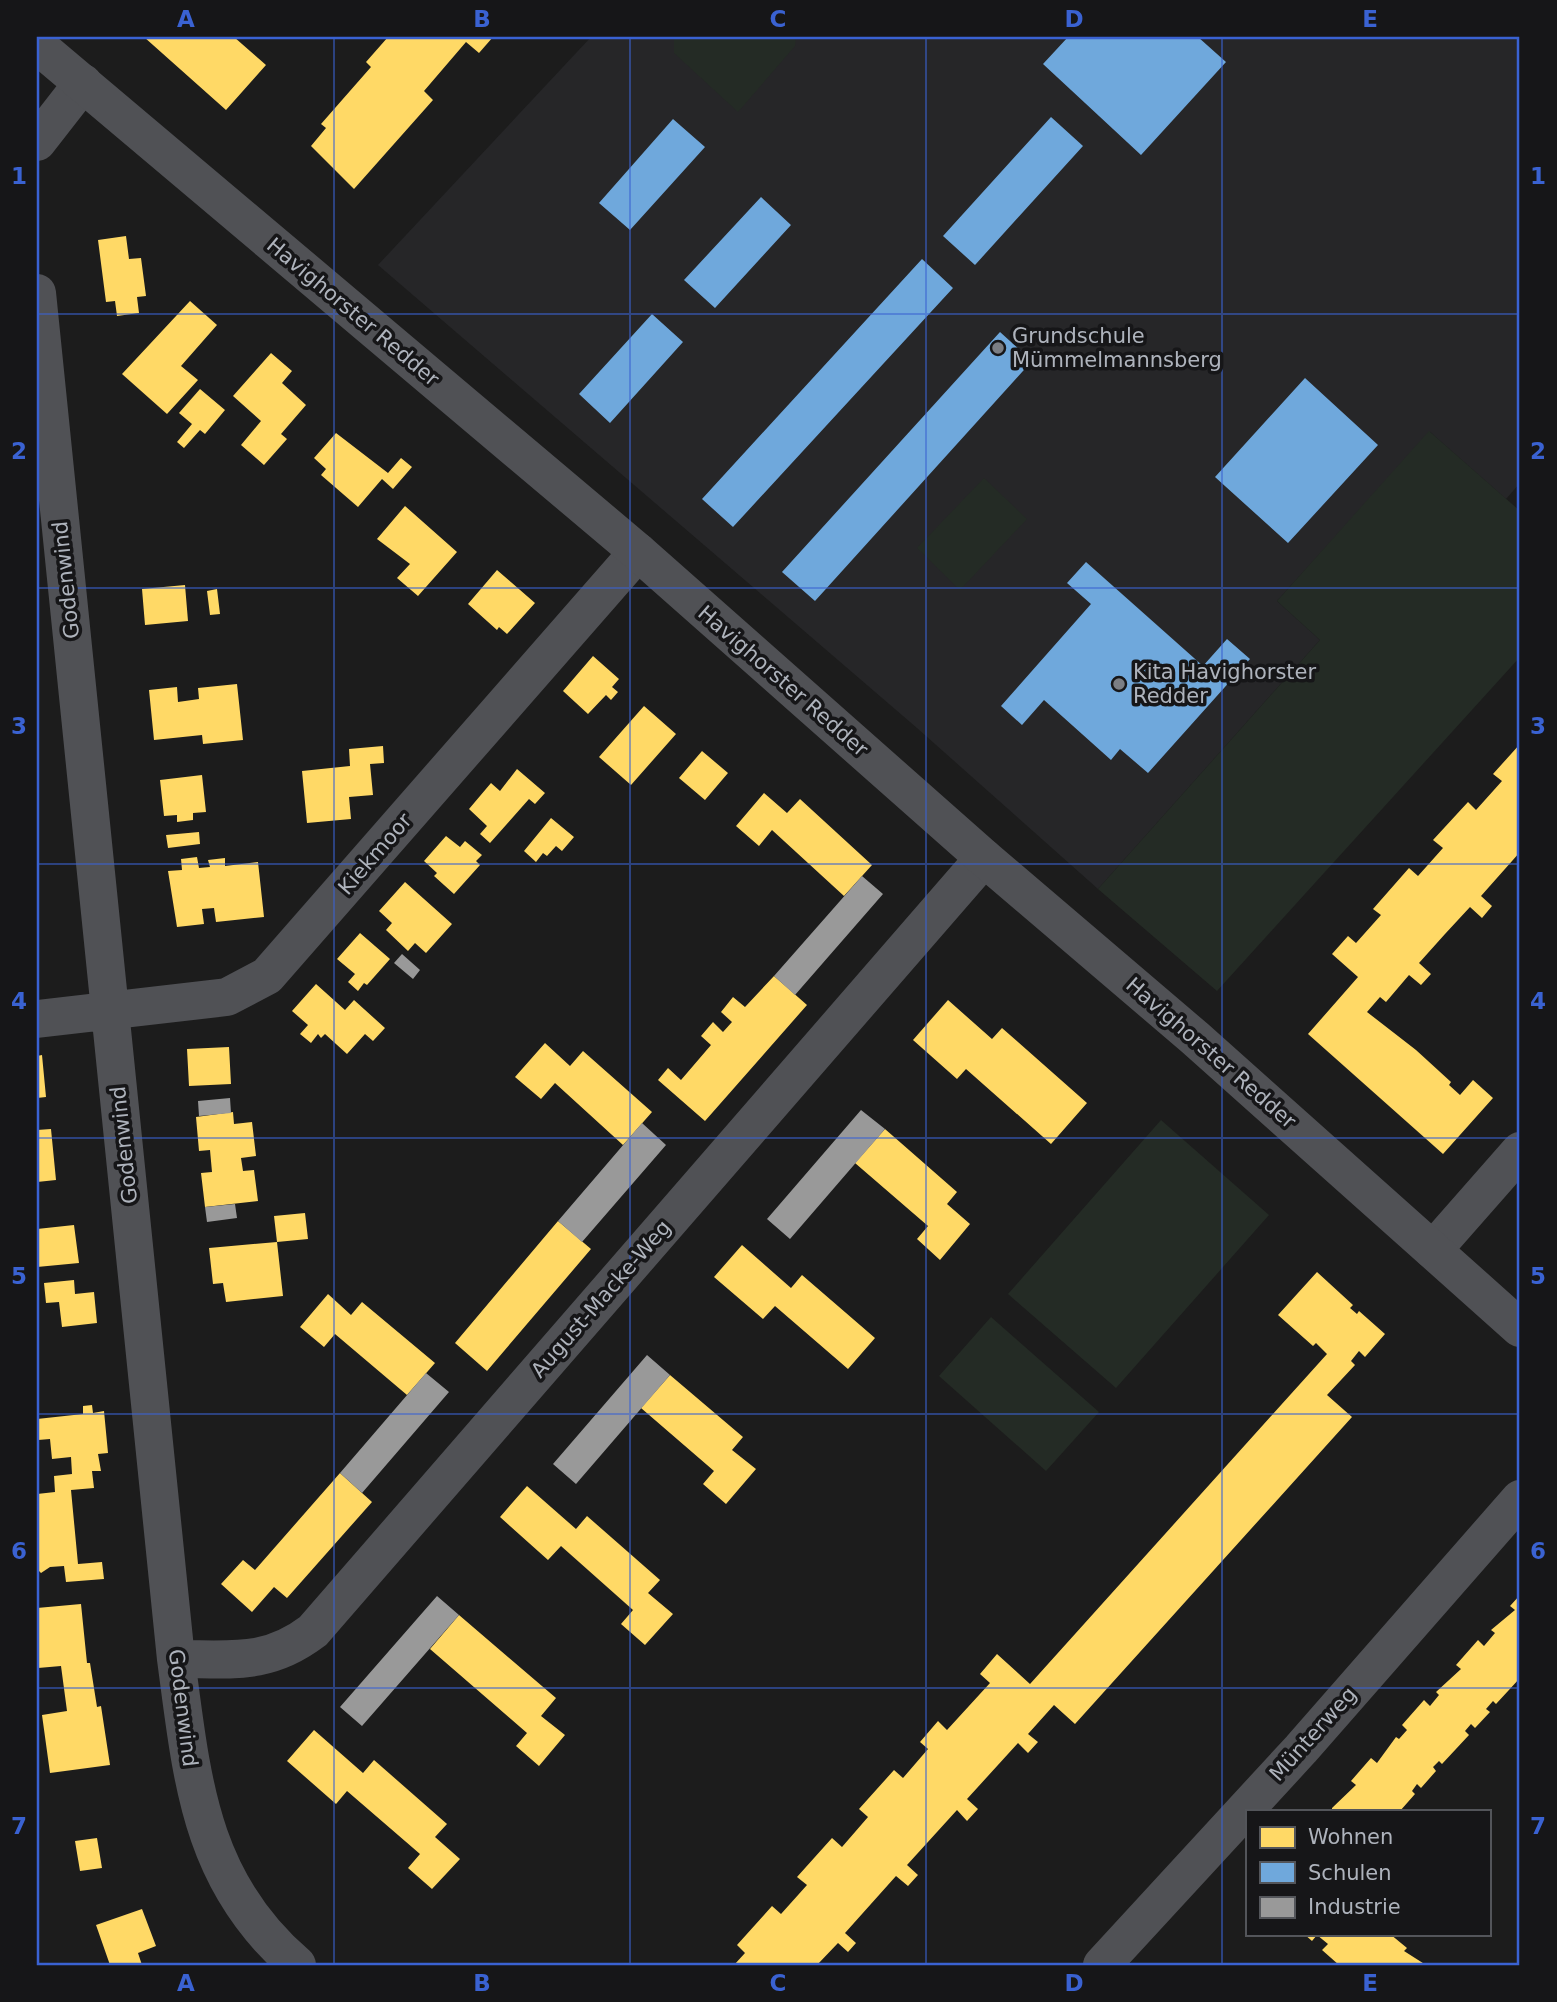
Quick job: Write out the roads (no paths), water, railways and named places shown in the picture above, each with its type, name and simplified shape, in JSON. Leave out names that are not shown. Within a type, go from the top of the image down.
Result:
[{"type":"street","name":"Havighorster Redder","points":[[37,45],[638,552],[984,858],[1195,1038],[1520,1328]]},
{"type":"street","points":[[37,142],[83,83]]},
{"type":"street","name":"Godenwind","points":[[37,293],[176,1659],[192,1778],[208,1837],[229,1884],[256,1924],[297,1965]]},
{"type":"street","name":"Kiekmoor","points":[[37,1019],[227,997],[267,976],[638,552]]},
{"type":"street","name":"August-Macke-Weg","points":[[176,1659],[265,1656],[290,1649],[313,1631],[984,858]]},
{"type":"street","points":[[1433,1251],[1520,1151]]},
{"type":"street","name":"Münterweg","points":[[1102,1965],[1301,1749],[1520,1499]]},
{"type":"place","name":"Grundschule Mümmelmannsberg","points":[[998,348]]},
{"type":"place","name":"Kita Havighorster Redder","points":[[1119,684]]}]
